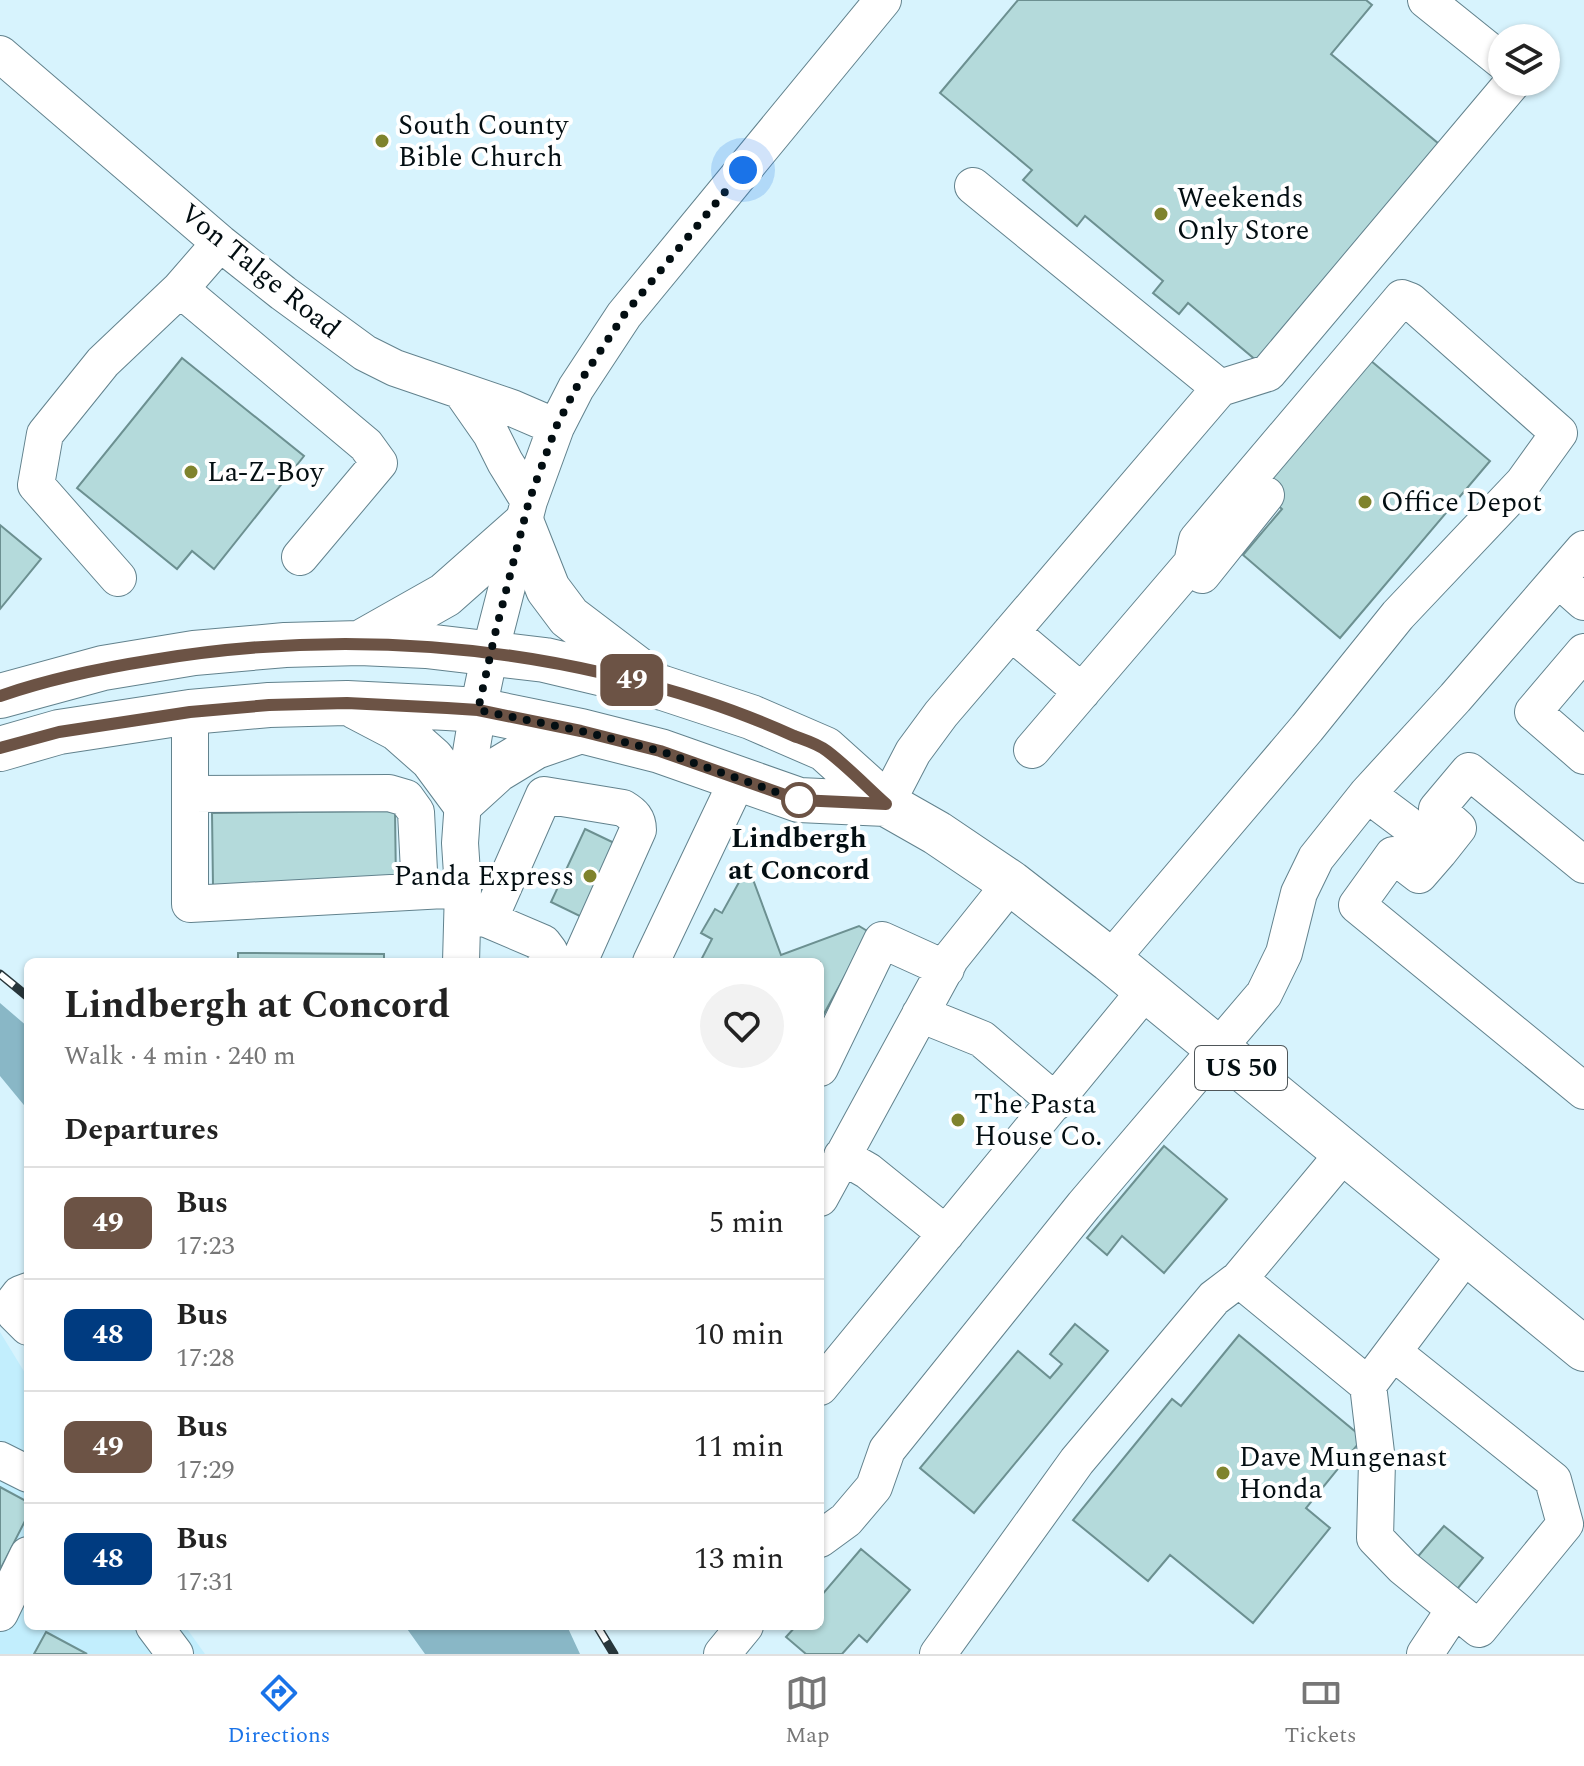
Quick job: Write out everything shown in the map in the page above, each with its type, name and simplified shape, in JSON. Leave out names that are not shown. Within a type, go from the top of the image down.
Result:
[{"type":"main road","points":[[360,643],[445,595],[526,514],[548,589],[569,617],[663,688]]},
{"type":"main road","name":"US 50","points":[[0,696],[103,668],[194,653],[285,645],[360,643],[426,646],[545,660],[663,688],[751,717],[825,749],[886,804],[937,833],[1011,883],[1110,960],[1584,1349]]},
{"type":"main road","name":"US 50","points":[[0,749],[59,732],[190,712],[269,705],[347,703],[478,710],[660,751],[799,800],[886,804]]},
{"type":"main road","points":[[347,703],[398,729],[432,759],[463,801],[497,770],[535,747],[581,731]]},
{"type":"street","points":[[462,958],[471,907],[460,843],[463,801],[478,710],[526,514],[556,427],[576,388],[624,315],[883,0]]},
{"type":"street","points":[[1426,0],[1488,50]]},
{"type":"street","name":"Von Talge Road","points":[[0,54],[220,243],[365,353],[395,368],[512,408],[556,427]]},
{"type":"street","points":[[886,804],[913,752],[941,714],[1220,388],[1268,373],[1501,96]]},
{"type":"street","points":[[973,186],[1220,388]]},
{"type":"street","points":[[118,578],[36,485],[45,434],[103,362],[180,289],[220,243]]},
{"type":"street","points":[[180,289],[366,445],[379,463],[300,557]]},
{"type":"street","points":[[1110,960],[1307,728],[1398,615],[1523,483],[1559,433],[1410,301],[1402,298],[1197,540],[1197,569]]},
{"type":"street","points":[[461,391],[491,434],[526,514]]},
{"type":"street","points":[[1032,750],[1267,495]]},
{"type":"street","points":[[824,1536],[846,1520],[874,1487],[887,1450],[1084,1205],[1264,994],[1284,953],[1299,893],[1316,858],[1367,794],[1455,698],[1571,591],[1584,549]]},
{"type":"street","points":[[1005,639],[1076,699]]},
{"type":"street","points":[[1584,652],[1533,712],[1584,756]]},
{"type":"street","points":[[190,712],[190,904],[420,891],[471,907],[543,943],[549,951],[547,958]]},
{"type":"street","points":[[1584,865],[1469,771],[1437,809],[1458,828],[1439,852],[1419,875],[1393,855],[1357,905],[1584,1091]]},
{"type":"street","points":[[653,958],[739,777]]},
{"type":"street","points":[[190,794],[389,793],[406,798],[416,812],[420,891]]},
{"type":"street","points":[[1367,794],[1439,852]]},
{"type":"street","points":[[471,907],[544,795],[623,808],[634,816],[638,830],[581,958]]},
{"type":"street","points":[[824,1190],[951,958],[1011,883]]},
{"type":"street","points":[[824,1060],[882,940],[946,969]]},
{"type":"street","points":[[824,1382],[1146,990]]},
{"type":"street","points":[[920,1014],[982,1039],[1056,1102]]},
{"type":"street","points":[[938,1654],[1077,1461],[1214,1298],[1239,1279],[1345,1152]]},
{"type":"street","points":[[842,1156],[868,1171],[946,1234]]},
{"type":"street","points":[[1368,1385],[1467,1253]]},
{"type":"street","points":[[1239,1279],[1368,1385],[1377,1461],[1375,1538],[1403,1567],[1479,1629],[1565,1524],[1553,1480],[1393,1352]]},
{"type":"street","points":[[24,1292],[13,1303],[15,1314],[24,1323]]},
{"type":"street","points":[[0,1613],[24,1563]]},
{"type":"street","points":[[1425,1654],[1454,1610]]},
{"type":"street","points":[[157,1630],[175,1654]]},
{"type":"street","points":[[722,1654],[742,1630]]},
{"type":"shaded area","points":[[0,1003],[24,1024],[24,1105],[0,1076]]},
{"type":"shaded area","points":[[0,1332],[24,1371],[24,1630],[188,1630],[205,1654],[0,1654]]},
{"type":"shaded area","points":[[408,1630],[569,1630],[580,1654],[425,1654]]},
{"type":"building","points":[[1018,0],[1366,0],[1372,5],[1331,54],[1439,144],[1257,361],[1188,303],[1179,314],[1153,293],[1163,281],[1085,216],[1077,226],[1023,180],[1032,170],[940,93]]},
{"type":"building","name":"Office Depot","points":[[1364,355],[1490,461],[1340,638],[1243,555],[1282,509],[1254,484]]},
{"type":"building","name":"La-Z-Boy","points":[[182,358],[304,456],[214,569],[192,551],[177,569],[77,488]]},
{"type":"building","points":[[0,525],[41,559],[0,609]]},
{"type":"building","points":[[395,811],[396,884],[213,886],[212,813]]},
{"type":"building","name":"Panda Express","points":[[585,829],[629,850],[594,923],[551,902]]},
{"type":"building","points":[[748,866],[781,955],[859,926],[869,932],[824,1014],[824,958],[702,958],[712,939],[701,933],[715,909],[722,913]]},
{"type":"building","points":[[238,953],[384,954],[384,958],[238,958]]},
{"type":"building","points":[[1164,1146],[1227,1199],[1164,1273],[1122,1236],[1107,1255],[1087,1238]]},
{"type":"building","points":[[1075,1324],[1108,1351],[974,1513],[920,1468],[1018,1351],[1050,1378],[1062,1364],[1050,1354]]},
{"type":"building","name":"Dave Mungenast Honda","points":[[1239,1335],[1363,1438],[1306,1508],[1330,1528],[1253,1623],[1170,1555],[1148,1581],[1073,1520],[1172,1399],[1181,1406]]},
{"type":"building","points":[[0,1487],[24,1500],[24,1523],[0,1570]]},
{"type":"building","points":[[1444,1526],[1483,1558],[1448,1600],[1408,1568]]},
{"type":"building","points":[[861,1549],[910,1590],[867,1642],[859,1635],[842,1654],[806,1654],[786,1637],[792,1630],[824,1630],[824,1592]]},
{"type":"building","points":[[46,1632],[87,1654],[34,1654]]},
{"type":"railway","points":[[0,974],[24,994]]},
{"type":"railway","points":[[599,1630],[614,1654]]},
{"type":"bus line","name":"49","points":[[0,696],[103,668],[194,653],[285,645],[360,643],[490,653],[545,660],[633,680],[751,717],[825,749],[886,804],[799,800],[660,751],[478,710],[447,708],[347,703],[269,705],[190,712],[59,732],[0,748]]},
{"type":"place","name":"South County Bible Church","points":[[382,141]]},
{"type":"place","name":"Weekends Only Store","points":[[1161,214]]},
{"type":"place","name":"La-Z-Boy","points":[[191,472]]},
{"type":"place","name":"Office Depot","points":[[1365,502]]},
{"type":"place","name":"Lindbergh at Concord","points":[[799,800]]},
{"type":"place","name":"Panda Express","points":[[590,876]]},
{"type":"place","name":"The Pasta House Co.","points":[[958,1120]]},
{"type":"place","name":"Dave Mungenast Honda","points":[[1223,1473]]},
{"type":"route","points":[[743,170],[624,315],[576,388],[556,427],[529,501],[478,710],[660,751],[799,800]]}]
